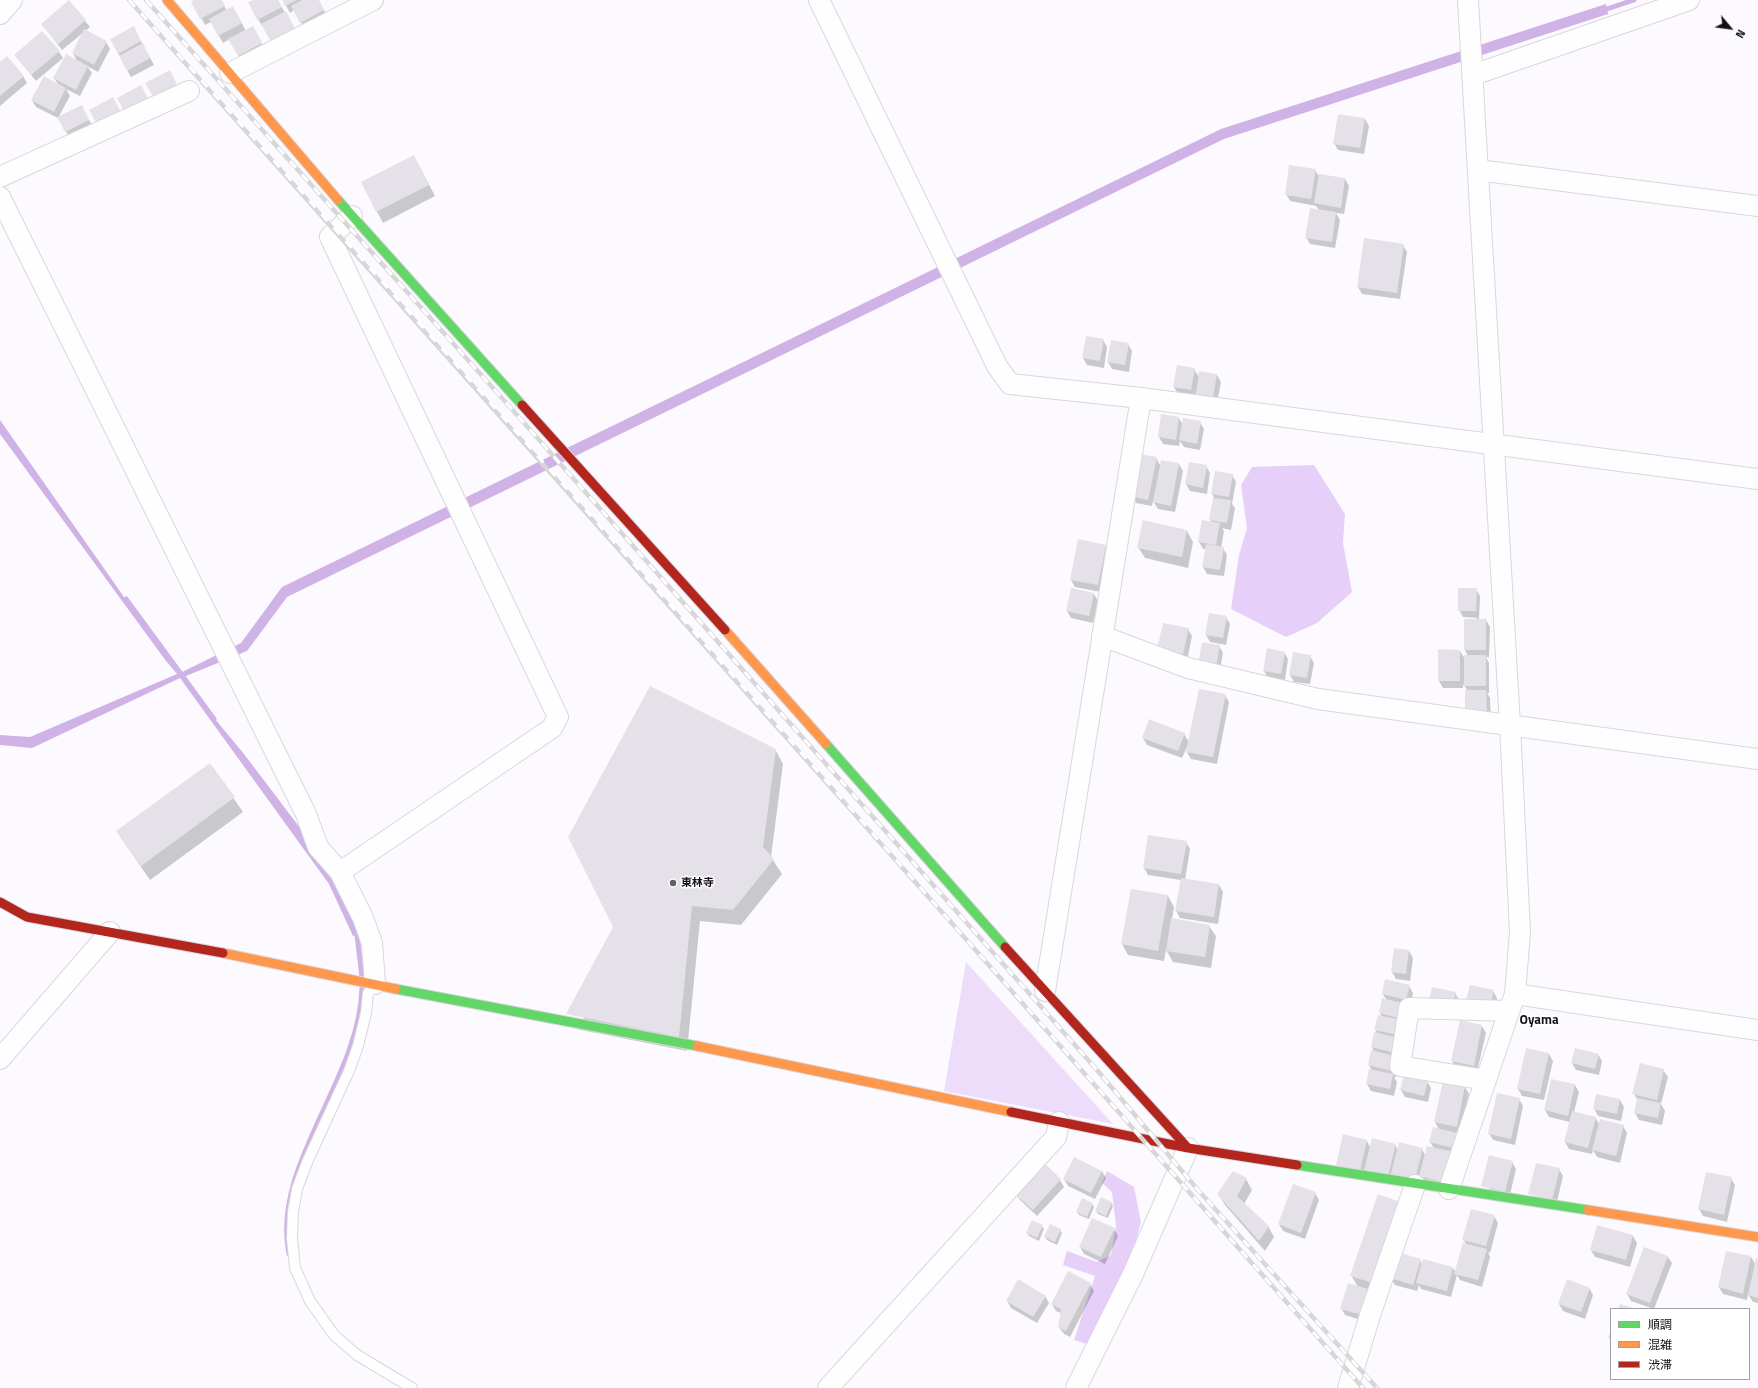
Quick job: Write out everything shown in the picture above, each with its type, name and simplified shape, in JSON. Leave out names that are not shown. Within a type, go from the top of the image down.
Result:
[{"type":"street","points":[[0,14],[12,0]]},
{"type":"street","points":[[167,0],[352,216],[731,636],[981,921],[1188,1148]]},
{"type":"street","points":[[230,73],[373,0]]},
{"type":"street","points":[[819,0],[997,366],[1010,384],[1140,398],[1758,479]]},
{"type":"street","points":[[1448,1189],[1512,1003],[1520,932],[1510,725],[1468,0]]},
{"type":"street","points":[[1472,75],[1689,0]]},
{"type":"street","points":[[0,177],[189,91]]},
{"type":"street","points":[[1478,170],[1758,206]]},
{"type":"street","points":[[0,197],[306,814],[318,847],[340,872],[363,918],[372,943],[375,984]]},
{"type":"street","points":[[340,872],[552,728],[558,717],[330,237],[352,216]]},
{"type":"street","points":[[1045,991],[1140,398]]},
{"type":"street","points":[[1102,636],[1188,668],[1318,699],[1758,759]]},
{"type":"street","points":[[0,902],[27,916],[200,948],[375,984],[749,1056],[1188,1148],[1415,1185],[1758,1237]]},
{"type":"street","points":[[0,1059],[110,932]]},
{"type":"street","points":[[1486,1080],[1400,1066],[1409,1008],[1512,1003],[1758,1030]]},
{"type":"street","points":[[828,1388],[1056,1137],[1059,1122]]},
{"type":"street","points":[[1076,1388],[1133,1274],[1188,1148]]},
{"type":"street","points":[[1348,1388],[1370,1315],[1415,1185]]},
{"type":"lane","points":[[375,984],[368,993],[366,1013],[358,1046],[349,1070],[308,1160],[297,1189],[293,1212],[292,1238],[296,1268],[310,1302],[334,1335],[357,1354],[412,1388]]},
{"type":"shaded area","points":[[1606,4],[1608,14],[1224,139],[287,597],[247,651],[181,678],[244,754],[338,878],[362,934],[353,936],[329,884],[180,678],[32,748],[0,745],[0,735],[30,737],[177,674],[0,434],[0,420],[178,674],[241,643],[282,587],[1221,129]]},
{"type":"shaded area","points":[[1314,465],[1345,514],[1343,543],[1352,592],[1317,623],[1286,637],[1231,609],[1239,555],[1247,528],[1241,485],[1252,467]]},
{"type":"shaded area","points":[[966,962],[1113,1124],[944,1091]]},
{"type":"shaded area","points":[[1107,1171],[1134,1187],[1141,1222],[1134,1248],[1090,1345],[1074,1340],[1095,1276],[1063,1265],[1067,1251],[1097,1262],[1111,1255],[1116,1226],[1112,1192],[1102,1183]]},
{"type":"building","points":[[69,0],[86,20],[58,44],[41,24]]},
{"type":"building","points":[[194,0],[222,0],[225,6],[200,19],[191,2]]},
{"type":"building","points":[[253,0],[278,0],[282,7],[257,20],[248,2]]},
{"type":"building","points":[[282,0],[297,0],[285,6]]},
{"type":"building","points":[[302,0],[319,0],[324,10],[300,23],[291,6]]},
{"type":"building","points":[[233,6],[242,23],[218,36],[209,19]]},
{"type":"building","points":[[286,11],[295,29],[271,42],[261,24]]},
{"type":"building","points":[[134,26],[141,41],[118,54],[110,39]]},
{"type":"building","points":[[253,26],[262,43],[238,56],[228,39]]},
{"type":"building","points":[[84,29],[107,41],[94,65],[72,53]]},
{"type":"building","points":[[42,31],[60,51],[31,75],[14,55]]},
{"type":"building","points":[[143,43],[150,58],[127,71],[119,56]]},
{"type":"building","points":[[66,54],[88,66],[76,90],[53,78]]},
{"type":"building","points":[[7,56],[24,76],[0,96],[0,62]]},
{"type":"building","points":[[170,70],[177,85],[153,97],[145,83]]},
{"type":"building","points":[[44,76],[66,88],[54,112],[31,100]]},
{"type":"building","points":[[141,85],[149,100],[125,113],[117,98]]},
{"type":"building","points":[[113,97],[121,112],[97,124],[89,110]]},
{"type":"building","points":[[82,105],[89,120],[65,132],[57,117]]},
{"type":"building","points":[[1338,114],[1365,118],[1360,148],[1333,144]]},
{"type":"building","points":[[414,155],[429,185],[376,212],[361,182]]},
{"type":"building","points":[[1289,165],[1316,169],[1311,199],[1285,195]]},
{"type":"building","points":[[1319,174],[1345,178],[1341,208],[1314,203]]},
{"type":"building","points":[[1310,208],[1336,212],[1332,242],[1305,238]]},
{"type":"building","points":[[1364,238],[1404,244],[1397,293],[1357,287]]},
{"type":"building","points":[[1086,336],[1104,339],[1100,361],[1082,358]]},
{"type":"building","points":[[1111,340],[1129,343],[1125,365],[1107,362]]},
{"type":"building","points":[[1177,365],[1195,368],[1191,390],[1173,387]]},
{"type":"building","points":[[1199,371],[1217,374],[1213,397],[1196,394]]},
{"type":"building","points":[[1161,414],[1179,417],[1176,440],[1158,437]]},
{"type":"building","points":[[1183,418],[1201,421],[1197,444],[1179,440]]},
{"type":"building","points":[[1139,454],[1157,457],[1148,500],[1130,496]]},
{"type":"building","points":[[1161,460],[1179,463],[1171,506],[1153,502]]},
{"type":"building","points":[[1189,462],[1207,465],[1203,488],[1185,484]]},
{"type":"building","points":[[1215,471],[1233,474],[1229,497],[1211,494]]},
{"type":"building","points":[[1213,498],[1231,500],[1227,523],[1209,520]]},
{"type":"building","points":[[1143,520],[1187,530],[1182,557],[1137,548]]},
{"type":"building","points":[[1202,520],[1220,523],[1216,545],[1198,542]]},
{"type":"building","points":[[1078,539],[1106,545],[1098,585],[1070,580]]},
{"type":"building","points":[[1206,544],[1224,547],[1220,570],[1202,567]]},
{"type":"building","points":[[1071,588],[1094,593],[1089,616],[1066,611]]},
{"type":"building","points":[[1458,588],[1477,588],[1476,611],[1458,611]]},
{"type":"building","points":[[1209,613],[1227,616],[1223,638],[1205,635]]},
{"type":"building","points":[[1464,619],[1486,619],[1486,650],[1464,650]]},
{"type":"building","points":[[1163,623],[1189,628],[1183,654],[1157,649]]},
{"type":"building","points":[[1202,642],[1220,645],[1216,667],[1198,664]]},
{"type":"building","points":[[1267,648],[1285,652],[1281,674],[1263,671]]},
{"type":"building","points":[[1438,649],[1460,650],[1460,681],[1438,681]]},
{"type":"building","points":[[1293,652],[1311,655],[1307,678],[1289,675]]},
{"type":"building","points":[[1464,655],[1486,655],[1486,686],[1464,686]]},
{"type":"building","name":"東林寺","points":[[650,686],[776,749],[763,847],[774,859],[733,910],[692,906],[679,1037],[566,1014],[613,927],[568,837]]},
{"type":"building","points":[[1199,689],[1226,694],[1213,757],[1186,752]]},
{"type":"building","points":[[1465,690],[1486,690],[1487,715],[1465,715]]},
{"type":"building","points":[[1149,719],[1185,733],[1178,751],[1142,738]]},
{"type":"building","points":[[210,763],[235,797],[141,866],[116,831]]},
{"type":"building","points":[[1148,835],[1187,841],[1181,874],[1143,868]]},
{"type":"building","points":[[1181,878],[1219,884],[1214,917],[1175,911]]},
{"type":"building","points":[[1131,889],[1168,895],[1158,951],[1121,944]]},
{"type":"building","points":[[1171,918],[1210,925],[1205,957],[1166,951]]},
{"type":"building","points":[[1394,948],[1409,950],[1406,974],[1391,972]]},
{"type":"building","points":[[1385,979],[1410,985],[1406,1000],[1382,994]]},
{"type":"building","points":[[1470,985],[1494,990],[1490,1006],[1466,1000]]},
{"type":"building","points":[[1432,987],[1456,992],[1452,1007],[1428,1002]]},
{"type":"building","points":[[1382,998],[1406,1004],[1403,1019],[1379,1013]]},
{"type":"building","points":[[1378,1015],[1401,1020],[1398,1035],[1374,1030]]},
{"type":"building","points":[[1460,1020],[1482,1025],[1474,1066],[1451,1061]]},
{"type":"building","points":[[1374,1032],[1398,1038],[1395,1053],[1371,1047]]},
{"type":"building","points":[[1526,1048],[1549,1053],[1540,1094],[1517,1089]]},
{"type":"building","points":[[1575,1048],[1599,1054],[1595,1069],[1571,1063]]},
{"type":"building","points":[[1371,1050],[1395,1056],[1392,1071],[1368,1065]]},
{"type":"building","points":[[1640,1063],[1664,1069],[1657,1100],[1632,1094]]},
{"type":"building","points":[[1369,1069],[1393,1074],[1390,1089],[1366,1084]]},
{"type":"building","points":[[1404,1075],[1428,1081],[1424,1096],[1400,1090]]},
{"type":"building","points":[[1551,1079],[1575,1084],[1568,1116],[1544,1110]]},
{"type":"building","points":[[1443,1081],[1465,1086],[1457,1127],[1434,1122]]},
{"type":"building","points":[[1497,1093],[1520,1098],[1511,1139],[1488,1134]]},
{"type":"building","points":[[1596,1094],[1620,1099],[1617,1114],[1593,1109]]},
{"type":"building","points":[[1637,1098],[1661,1103],[1658,1118],[1634,1113]]},
{"type":"building","points":[[1572,1111],[1596,1117],[1588,1148],[1564,1142]]},
{"type":"building","points":[[1600,1119],[1624,1125],[1616,1156],[1592,1150]]},
{"type":"building","points":[[1433,1127],[1457,1133],[1453,1148],[1429,1142]]},
{"type":"building","points":[[1343,1134],[1367,1140],[1360,1171],[1336,1165]]},
{"type":"building","points":[[1372,1138],[1396,1144],[1388,1176],[1364,1170]]},
{"type":"building","points":[[1399,1142],[1423,1148],[1415,1179],[1391,1174]]},
{"type":"building","points":[[1427,1146],[1450,1151],[1443,1182],[1419,1176]]},
{"type":"building","points":[[1489,1155],[1513,1161],[1505,1192],[1481,1186]]},
{"type":"building","points":[[1074,1157],[1102,1171],[1091,1193],[1063,1179]]},
{"type":"building","points":[[1043,1162],[1061,1179],[1033,1210],[1014,1193]]},
{"type":"building","points":[[1536,1163],[1560,1168],[1552,1200],[1528,1194]]},
{"type":"building","points":[[1233,1171],[1247,1178],[1237,1196],[1269,1226],[1259,1241],[1217,1194]]},
{"type":"building","points":[[1706,1172],[1732,1177],[1724,1215],[1698,1209]]},
{"type":"building","points":[[1293,1184],[1316,1192],[1301,1233],[1278,1224]]},
{"type":"building","points":[[1378,1194],[1400,1202],[1373,1283],[1350,1276]]},
{"type":"building","points":[[1101,1197],[1112,1202],[1106,1216],[1095,1211]]},
{"type":"building","points":[[1082,1198],[1093,1203],[1087,1217],[1076,1212]]},
{"type":"building","points":[[1471,1209],[1495,1215],[1486,1246],[1462,1240]]},
{"type":"building","points":[[1092,1218],[1115,1228],[1101,1257],[1079,1247]]},
{"type":"building","points":[[1032,1220],[1043,1225],[1037,1238],[1026,1233]]},
{"type":"building","points":[[1050,1224],[1061,1229],[1055,1242],[1044,1237]]},
{"type":"building","points":[[1597,1225],[1633,1235],[1626,1260],[1590,1250]]},
{"type":"building","points":[[1463,1243],[1487,1249],[1478,1280],[1454,1274]]},
{"type":"building","points":[[1644,1247],[1668,1256],[1650,1303],[1626,1294]]},
{"type":"building","points":[[1726,1251],[1751,1256],[1743,1294],[1718,1287]]},
{"type":"building","points":[[1397,1252],[1421,1259],[1413,1285],[1390,1278]]},
{"type":"building","points":[[1756,1258],[1758,1259],[1758,1298],[1748,1295]]},
{"type":"building","points":[[1423,1259],[1453,1267],[1447,1291],[1416,1283]]},
{"type":"building","points":[[1068,1271],[1091,1283],[1066,1331],[1058,1327],[1061,1309],[1051,1304]]},
{"type":"building","points":[[1018,1279],[1046,1296],[1033,1317],[1006,1301]]},
{"type":"building","points":[[1567,1279],[1590,1288],[1581,1312],[1558,1304]]},
{"type":"building","points":[[1348,1283],[1371,1290],[1363,1315],[1340,1309]]},
{"type":"building","points":[[1620,1304],[1633,1308],[1618,1308]]},
{"type":"waterway","points":[[1601,11],[1634,0]]},
{"type":"waterway","points":[[126,599],[214,719]]},
{"type":"waterway","points":[[355,929],[362,978]]},
{"type":"waterway","points":[[289,1254],[287,1221],[293,1188],[304,1155],[347,1055],[358,1022],[362,988]]},
{"type":"railway","points":[[129,0],[643,574],[1363,1388]]},
{"type":"railway","points":[[146,0],[510,407],[1097,1070],[1198,1190],[1377,1388]]},
{"type":"traffic: fast","points":[[338,200],[522,405]]},
{"type":"traffic: fast","points":[[826,744],[1005,947]]},
{"type":"traffic: fast","points":[[396,989],[697,1046]]},
{"type":"traffic: fast","points":[[1297,1165],[1588,1210]]},
{"type":"traffic: slow","points":[[167,0],[338,200]]},
{"type":"traffic: slow","points":[[725,630],[826,744]]},
{"type":"traffic: slow","points":[[223,953],[396,989]]},
{"type":"traffic: slow","points":[[697,1046],[1011,1112]]},
{"type":"traffic: slow","points":[[1588,1210],[1758,1237]]},
{"type":"traffic: jam","points":[[522,405],[725,630]]},
{"type":"traffic: jam","points":[[0,902],[27,917],[223,953]]},
{"type":"traffic: jam","points":[[1005,947],[1188,1148]]},
{"type":"traffic: jam","points":[[1011,1112],[1188,1148],[1297,1165]]},
{"type":"place","name":"東林寺","points":[[673,883]]},
{"type":"district","name":"Oyama","points":[[1539,1021]]}]
